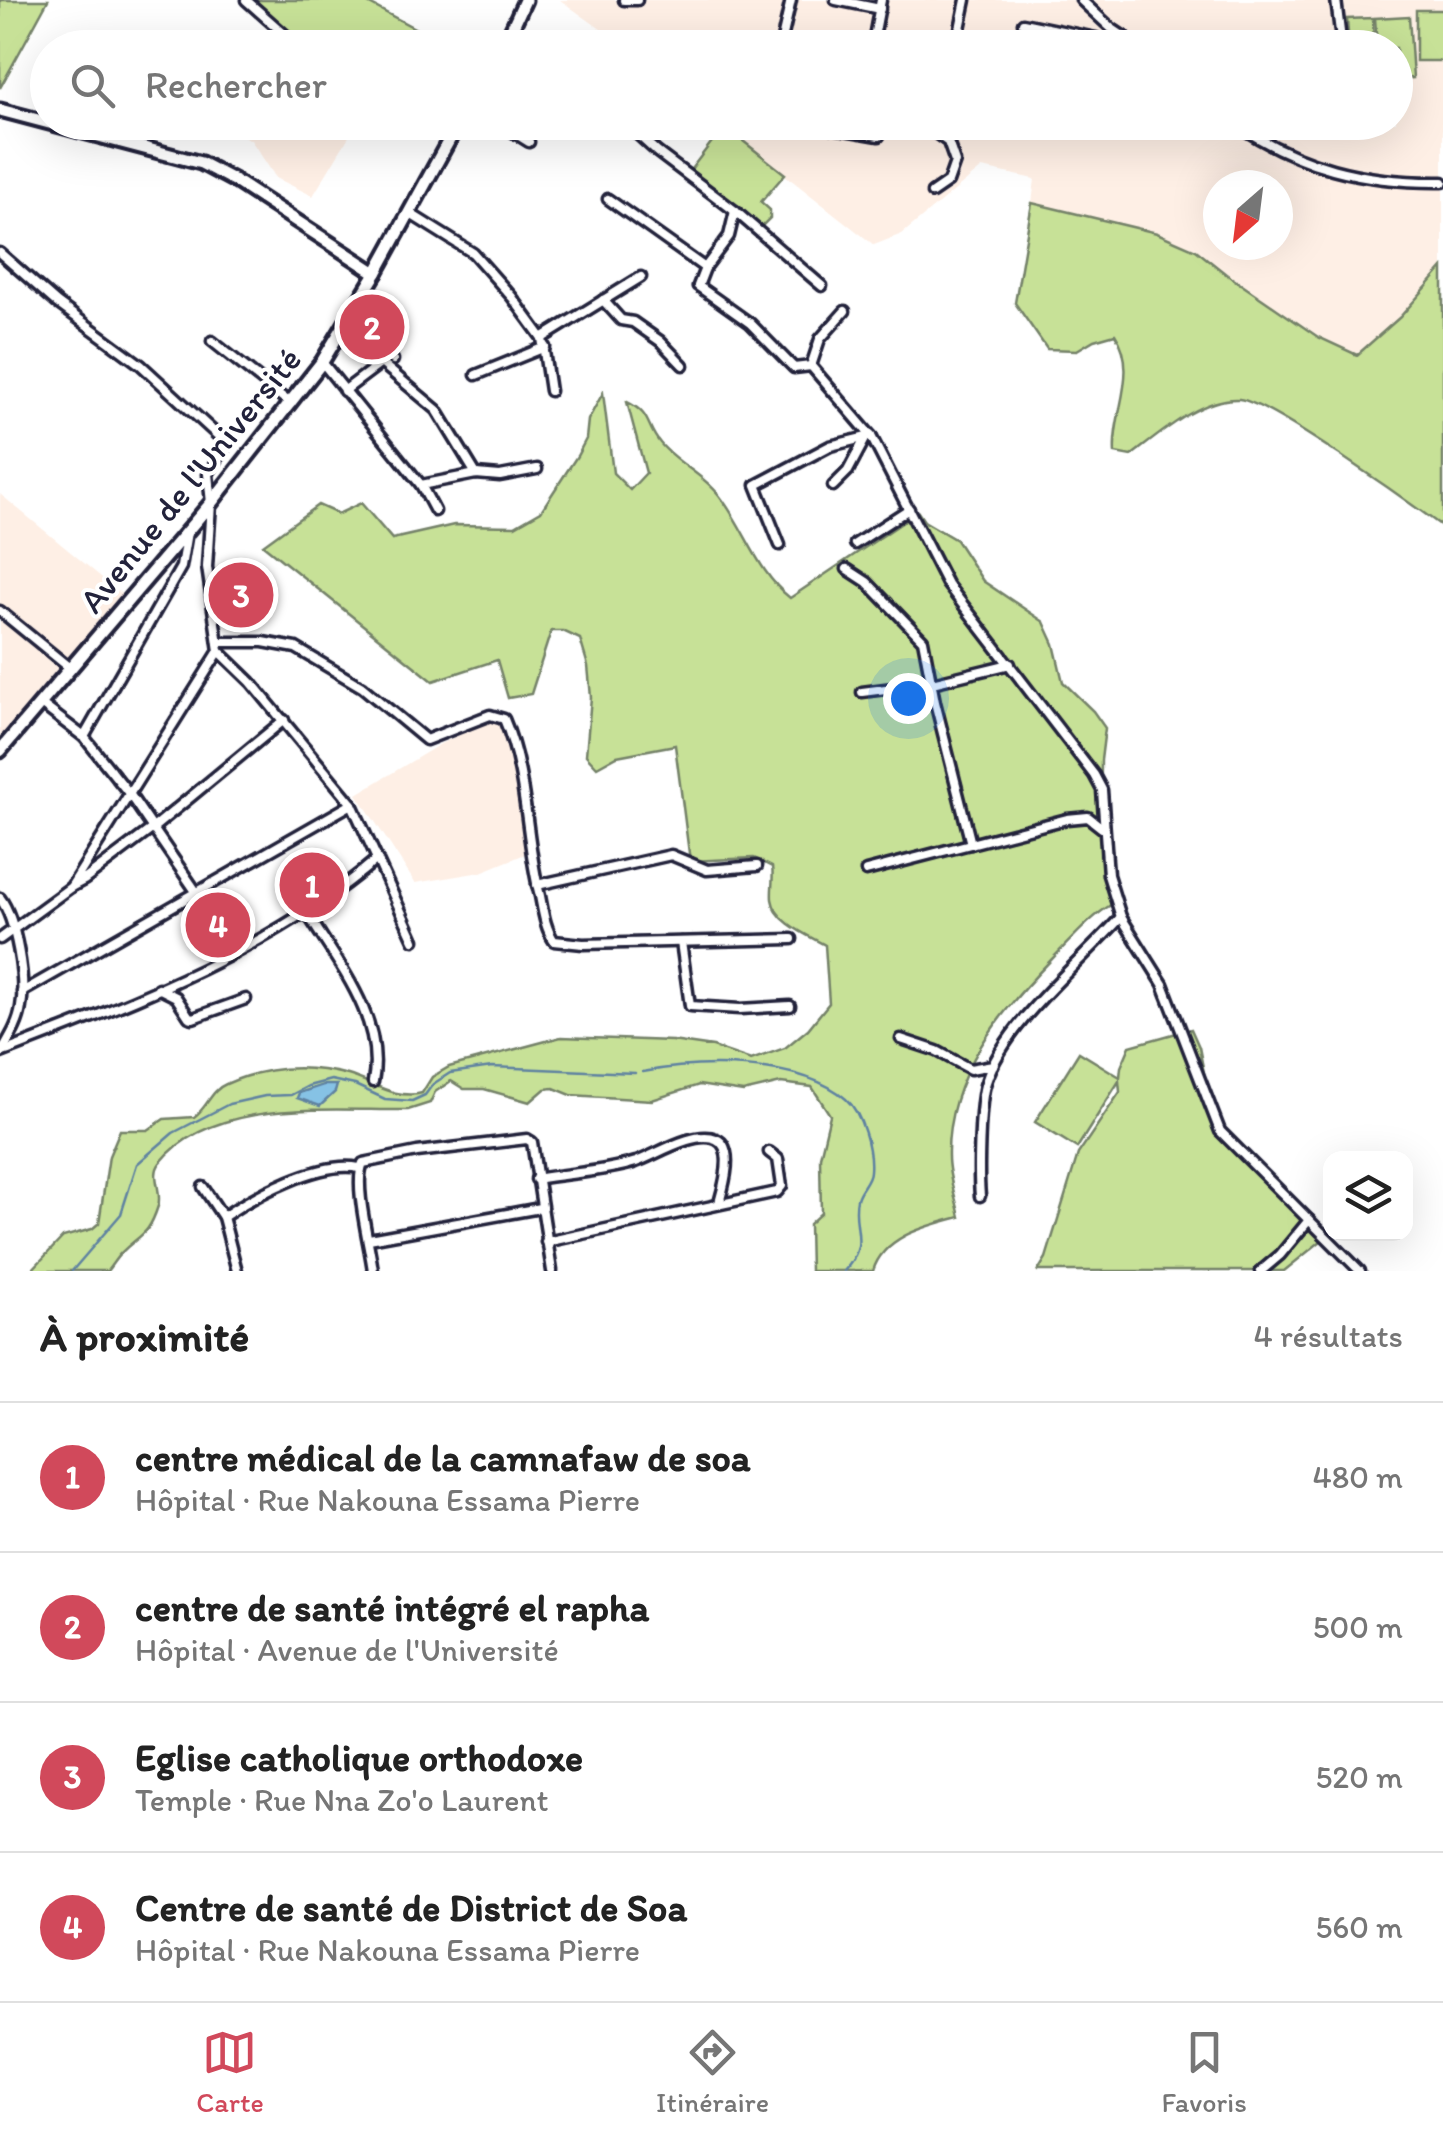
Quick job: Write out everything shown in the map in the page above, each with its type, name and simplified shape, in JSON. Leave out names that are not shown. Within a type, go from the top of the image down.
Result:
[{"type":"main road","points":[[512,30],[527,3]]},
{"type":"main road","points":[[0,110],[30,118]]},
{"type":"main road","points":[[114,140],[201,163],[376,273]]},
{"type":"main road","name":"Avenue de l'Université","points":[[0,751],[210,503],[322,362],[449,140]]},
{"type":"street","points":[[246,0],[280,30]]},
{"type":"street","points":[[624,0],[637,0]]},
{"type":"street","points":[[784,30],[791,0]]},
{"type":"street","points":[[836,0],[881,4],[876,30]]},
{"type":"street","points":[[960,30],[966,0]]},
{"type":"street","points":[[1081,0],[1113,30]]},
{"type":"street","points":[[1336,0],[1340,30]]},
{"type":"street","points":[[1023,23],[1057,30]]},
{"type":"street","points":[[644,140],[822,286]]},
{"type":"street","points":[[932,193],[948,182],[956,162],[945,140]]},
{"type":"street","points":[[1261,140],[1330,170],[1369,179],[1443,182]]},
{"type":"street","points":[[608,200],[704,268]]},
{"type":"street","points":[[735,211],[726,242],[704,268],[698,283],[700,289],[750,323],[794,368],[811,366]]},
{"type":"street","points":[[409,213],[473,253],[500,282],[544,343],[550,391]]},
{"type":"street","points":[[0,253],[57,303],[142,366],[226,441],[208,474],[207,567],[219,647],[352,804],[414,940]]},
{"type":"street","points":[[476,374],[544,343],[641,277]]},
{"type":"street","points":[[603,300],[621,320],[633,322],[660,341],[683,365]]},
{"type":"street","points":[[811,366],[820,339],[845,311]]},
{"type":"street","points":[[342,331],[393,360]]},
{"type":"street","points":[[212,342],[291,404]]},
{"type":"street","points":[[322,362],[421,485],[435,510]]},
{"type":"street","points":[[344,391],[381,363],[437,410],[476,474]]},
{"type":"street","points":[[811,366],[868,438],[947,584],[1094,774],[1102,790],[1102,828],[1110,887],[1121,917],[1163,984],[1220,1131],[1360,1271]]},
{"type":"street","points":[[833,486],[850,468],[868,438]]},
{"type":"street","points":[[780,546],[756,485],[830,446],[868,438]]},
{"type":"street","points":[[421,485],[476,474],[500,476],[536,470]]},
{"type":"street","points":[[855,544],[909,510]]},
{"type":"street","points":[[84,737],[181,567],[187,530]]},
{"type":"street","points":[[848,569],[867,582],[923,640],[971,844]]},
{"type":"street","points":[[0,612],[71,669]]},
{"type":"street","points":[[219,647],[263,642],[296,648],[362,688],[426,740],[490,715],[504,720],[517,749],[537,885],[554,940],[583,944],[792,940]]},
{"type":"street","points":[[71,886],[219,647]]},
{"type":"street","points":[[862,692],[932,683],[1010,664]]},
{"type":"street","points":[[42,704],[84,737],[128,792],[197,893]]},
{"type":"street","points":[[0,939],[153,828],[284,720]]},
{"type":"street","points":[[22,992],[352,804]]},
{"type":"street","points":[[866,871],[1067,819],[1088,817],[1102,828]]},
{"type":"street","points":[[537,885],[671,855],[707,870],[757,866]]},
{"type":"street","points":[[1,1054],[258,941],[307,913],[377,859]]},
{"type":"street","points":[[0,898],[14,930],[22,992],[17,1023],[1,1054]]},
{"type":"street","points":[[307,913],[368,1015],[376,1066],[373,1082]]},
{"type":"street","points":[[980,1196],[984,1086],[993,1066],[1018,1027],[1121,917]]},
{"type":"street","points":[[681,942],[690,1006],[790,1006]]},
{"type":"street","points":[[158,988],[176,997],[189,1018],[246,1000]]},
{"type":"street","points":[[900,1039],[937,1051],[970,1068],[993,1066]]},
{"type":"street","points":[[536,1179],[634,1162],[671,1146],[712,1138],[725,1148],[726,1184],[719,1203]]},
{"type":"street","points":[[359,1168],[368,1161],[417,1152],[530,1140],[550,1271]]},
{"type":"street","points":[[546,1242],[781,1190],[778,1159],[774,1152],[769,1152]]},
{"type":"street","points":[[224,1217],[272,1187],[342,1164],[359,1168]]},
{"type":"street","points":[[359,1168],[373,1271]]},
{"type":"street","points":[[202,1187],[224,1217],[238,1271]]},
{"type":"street","points":[[369,1239],[540,1208]]},
{"type":"street","points":[[1261,1271],[1309,1220]]},
{"type":"shaded area","points":[[560,0],[1443,0],[1443,268],[1400,317],[1358,355],[1319,337],[1208,260],[1293,260],[1293,170],[1203,170],[1203,256],[1157,233],[1032,203],[1035,179],[982,168],[902,234],[874,245],[741,140],[1413,140],[1413,30],[602,30]]},
{"type":"shaded area","points":[[251,140],[346,140],[313,196],[276,178]]},
{"type":"shaded area","points":[[0,494],[129,600],[0,751]]},
{"type":"shaded area","points":[[495,719],[513,759],[525,854],[481,872],[415,883],[357,794],[442,743]]},
{"type":"shaded area","points":[[226,891],[247,940],[209,959],[190,909]]},
{"type":"green space","points":[[0,0],[48,0],[30,30],[0,88]]},
{"type":"green space","points":[[246,0],[362,0],[418,30],[280,30]]},
{"type":"green space","points":[[1416,10],[1443,10],[1443,61],[1416,61]]},
{"type":"green space","points":[[1409,16],[1410,30],[1376,30],[1375,18]]},
{"type":"green space","points":[[1373,18],[1373,30],[1348,30],[1347,19]]},
{"type":"green space","points":[[713,140],[742,140],[785,174],[761,202],[770,210],[770,218],[760,228],[713,187],[688,173]]},
{"type":"green space","points":[[1032,203],[1157,233],[1196,250],[1203,260],[1208,260],[1318,337],[1357,355],[1400,317],[1443,268],[1443,527],[1308,435],[1239,399],[1196,410],[1131,456],[1115,453],[1125,363],[1115,334],[1077,350],[1047,349],[1015,303]]},
{"type":"green space","points":[[603,393],[613,473],[630,490],[646,473],[627,402],[644,416],[666,450],[719,495],[760,563],[790,598],[918,512],[924,521],[956,540],[983,581],[1044,622],[1063,682],[1105,728],[1100,856],[1114,903],[1033,979],[996,1024],[966,1073],[950,1128],[948,1157],[960,1217],[897,1240],[873,1271],[810,1271],[809,1224],[821,1213],[820,1157],[830,1115],[812,1087],[781,1083],[743,1092],[699,1085],[652,1100],[571,1095],[554,1088],[545,1089],[530,1102],[484,1089],[464,1089],[451,1081],[435,1092],[430,1103],[408,1110],[275,1112],[210,1127],[183,1142],[160,1163],[156,1173],[159,1200],[151,1224],[107,1271],[31,1271],[63,1237],[92,1229],[99,1223],[109,1156],[120,1130],[148,1130],[164,1119],[194,1117],[221,1087],[241,1078],[271,1070],[317,1069],[412,1095],[422,1093],[432,1077],[449,1067],[561,1037],[672,1041],[713,1047],[751,1060],[785,1048],[808,1029],[829,1003],[825,945],[793,927],[774,907],[772,867],[754,858],[690,861],[675,745],[617,756],[597,767],[586,755],[591,697],[580,639],[563,631],[551,631],[531,694],[508,698],[497,660],[433,681],[263,545],[318,505],[338,514],[361,503],[392,539],[454,525],[515,526],[541,511],[586,439],[588,420]]},
{"type":"green space","points":[[1191,1029],[1220,1130],[1323,1234],[1323,1239],[1284,1271],[1038,1271],[1046,1258],[1078,1154],[1120,1092],[1119,1081],[1077,1148],[1035,1122],[1079,1052],[1120,1077],[1130,1046]]},
{"type":"water","points":[[337,1085],[320,1106],[297,1098],[299,1093]]},
{"type":"waterway","points":[[643,1072],[692,1066],[749,1066],[803,1076],[846,1099],[861,1122],[868,1143],[870,1175],[857,1199],[857,1252],[844,1271]]},
{"type":"waterway","points":[[72,1271],[121,1214],[137,1164],[173,1133],[229,1104],[291,1095],[331,1080],[355,1085],[385,1099],[412,1101],[450,1073],[492,1067],[635,1073]]},
{"type":"place","name":"centre de santé intégré el rapha","points":[[372,327]]},
{"type":"place","name":"Eglise catholique orthodoxe","points":[[241,595]]},
{"type":"place","name":"centre médical de la camnafaw de soa","points":[[312,885]]},
{"type":"place","name":"Centre de santé de District de Soa","points":[[218,925]]}]
